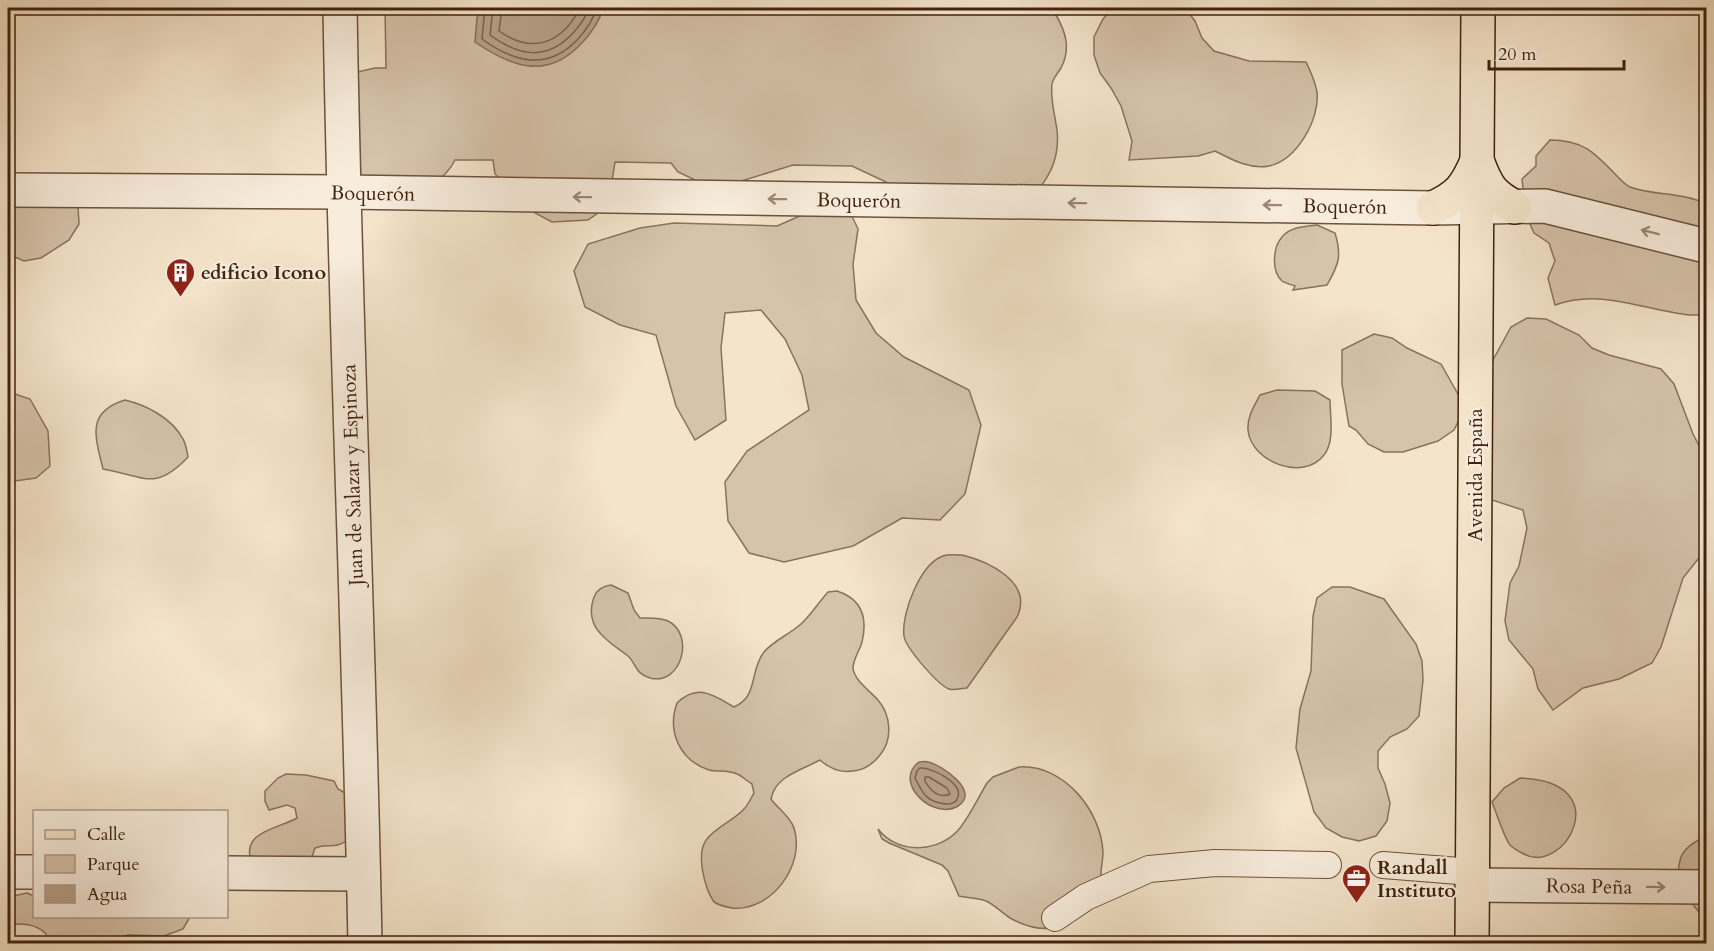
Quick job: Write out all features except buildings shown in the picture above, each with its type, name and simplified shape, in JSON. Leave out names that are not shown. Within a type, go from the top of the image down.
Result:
[{"type":"main road","name":"Avenida España","points":[[1472,944],[1478,8]]},
{"type":"main road","points":[[1477,161],[1494,196],[1515,207]]},
{"type":"main road","points":[[1433,208],[1458,195],[1470,178],[1477,161]]},
{"type":"street","name":"Juan de Salazar y Espinoza","points":[[340,8],[345,192],[344,244],[363,809],[365,944]]},
{"type":"street","name":"Boquerón","points":[[8,190],[345,192],[1433,208],[1545,206],[1707,246]]},
{"type":"street","points":[[8,872],[33,872]]},
{"type":"street","points":[[228,873],[363,874]]},
{"type":"street","name":"Rosa Peña","points":[[1472,878],[1707,887]]},
{"type":"lane","points":[[1055,918],[1086,897],[1149,869],[1215,862],[1328,865]]},
{"type":"lane","points":[[1383,866],[1472,878]]},
{"type":"green space","points":[[385,8],[1016,8],[1016,12],[1038,11],[1056,15],[1065,34],[1066,54],[1052,84],[1052,101],[1057,130],[1055,159],[1043,183],[1031,197],[924,200],[852,166],[793,165],[732,184],[713,185],[678,172],[671,163],[615,162],[610,194],[602,210],[588,220],[552,222],[535,213],[495,174],[493,160],[455,160],[440,179],[405,201],[343,168],[357,72],[386,68]]},
{"type":"green space","points":[[1113,8],[1185,8],[1195,21],[1202,38],[1214,51],[1249,61],[1306,62],[1315,84],[1317,103],[1311,126],[1305,137],[1289,156],[1262,167],[1248,165],[1215,151],[1198,156],[1129,160],[1132,141],[1121,106],[1100,73],[1094,55],[1094,37],[1103,19]]},
{"type":"green space","points":[[1550,140],[1571,142],[1587,149],[1630,187],[1697,200],[1706,204],[1706,314],[1683,314],[1620,301],[1595,299],[1568,301],[1555,305],[1548,278],[1555,261],[1549,243],[1534,233],[1526,215],[1522,179],[1536,166],[1536,156]]},
{"type":"green space","points":[[8,186],[78,206],[79,224],[69,240],[41,258],[24,261],[8,254]]},
{"type":"green space","points":[[843,197],[858,229],[853,264],[856,300],[876,333],[904,357],[969,390],[981,425],[965,494],[940,520],[902,518],[853,546],[784,562],[749,553],[728,521],[725,482],[747,451],[809,410],[802,375],[785,339],[761,310],[725,313],[721,348],[726,420],[695,440],[676,406],[656,335],[620,325],[585,307],[574,271],[588,244],[640,228],[674,223],[777,226]]},
{"type":"green space","points":[[1317,225],[1335,233],[1339,254],[1337,265],[1327,285],[1293,290],[1295,286],[1282,281],[1276,271],[1274,259],[1279,241],[1289,231]]},
{"type":"green space","points":[[1527,318],[1546,319],[1579,335],[1592,348],[1661,369],[1674,384],[1693,434],[1706,459],[1706,549],[1683,578],[1661,647],[1652,663],[1619,679],[1583,688],[1553,710],[1538,689],[1533,669],[1509,640],[1505,621],[1510,583],[1519,566],[1527,528],[1523,510],[1489,499],[1485,396],[1493,360],[1511,327]]},
{"type":"green space","points":[[1374,334],[1392,338],[1407,348],[1441,364],[1459,396],[1462,414],[1454,430],[1438,441],[1403,452],[1384,452],[1368,444],[1356,430],[1349,426],[1342,384],[1342,350]]},
{"type":"green space","points":[[1277,390],[1315,391],[1330,400],[1330,443],[1324,455],[1315,463],[1304,467],[1279,465],[1258,451],[1251,441],[1248,425],[1253,407],[1260,395]]},
{"type":"green space","points":[[12,393],[30,399],[48,431],[50,466],[36,478],[8,482],[8,394]]},
{"type":"green space","points":[[125,400],[158,414],[172,425],[183,439],[188,457],[167,475],[148,479],[103,469],[96,427],[104,411]]},
{"type":"green space","points":[[962,555],[983,562],[1005,574],[1019,592],[1021,603],[1015,620],[967,688],[951,690],[937,681],[916,657],[904,636],[904,627],[909,603],[927,569],[943,556]]},
{"type":"green space","points":[[611,585],[628,593],[634,610],[640,618],[665,620],[676,628],[683,647],[677,667],[670,674],[661,678],[645,676],[628,656],[599,632],[592,617],[591,608],[597,592]]},
{"type":"green space","points":[[1332,587],[1350,587],[1384,599],[1416,644],[1422,661],[1423,680],[1419,716],[1407,729],[1390,737],[1378,751],[1378,768],[1390,803],[1387,821],[1376,836],[1359,841],[1342,837],[1326,828],[1314,812],[1296,748],[1300,709],[1311,671],[1313,616],[1317,598]]},
{"type":"green space","points":[[837,591],[852,599],[861,610],[864,633],[853,668],[859,681],[878,700],[886,713],[889,728],[887,742],[877,758],[861,769],[839,771],[820,760],[784,779],[774,791],[771,799],[787,816],[794,828],[795,857],[790,871],[772,894],[760,902],[746,907],[732,908],[720,905],[714,902],[707,889],[702,862],[703,845],[720,827],[744,809],[754,793],[752,784],[739,775],[709,770],[683,752],[675,734],[674,714],[677,703],[699,692],[712,695],[734,707],[742,702],[751,690],[756,667],[764,652],[801,624],[828,592]]},
{"type":"green space","points":[[1019,767],[1035,768],[1050,773],[1064,782],[1087,806],[1101,836],[1103,852],[1101,899],[1080,917],[1059,927],[1036,928],[1010,918],[986,901],[959,896],[948,871],[942,865],[889,843],[882,839],[878,829],[886,837],[907,847],[919,848],[942,842],[960,828],[993,777]]},
{"type":"green space","points":[[286,774],[306,775],[334,781],[338,789],[347,794],[349,839],[339,845],[315,848],[310,863],[252,864],[249,853],[251,844],[256,838],[262,833],[297,818],[295,808],[287,805],[269,810],[265,801],[265,791],[278,778]]},
{"type":"green space","points":[[1520,778],[1550,783],[1568,795],[1575,810],[1574,826],[1566,841],[1553,853],[1538,857],[1522,853],[1510,845],[1505,836],[1492,802],[1504,788]]},
{"type":"green space","points":[[1706,838],[1706,917],[1699,912],[1677,885],[1681,856],[1688,847]]},
{"type":"green space","points":[[27,893],[33,896],[33,918],[189,918],[183,929],[164,936],[128,935],[109,940],[108,943],[46,943],[46,934],[38,928],[23,924],[8,926],[8,897]]},
{"type":"water","points":[[480,8],[603,8],[587,38],[566,57],[540,66],[527,66],[501,58],[475,42]]},
{"type":"water","points":[[919,762],[934,764],[950,774],[962,787],[965,794],[964,800],[958,806],[948,809],[928,804],[919,797],[910,779],[912,770]]},
{"type":"place","name":"edificio Icono","points":[[180,298]]},
{"type":"place","name":"Randall Instituto","points":[[1356,904]]}]
